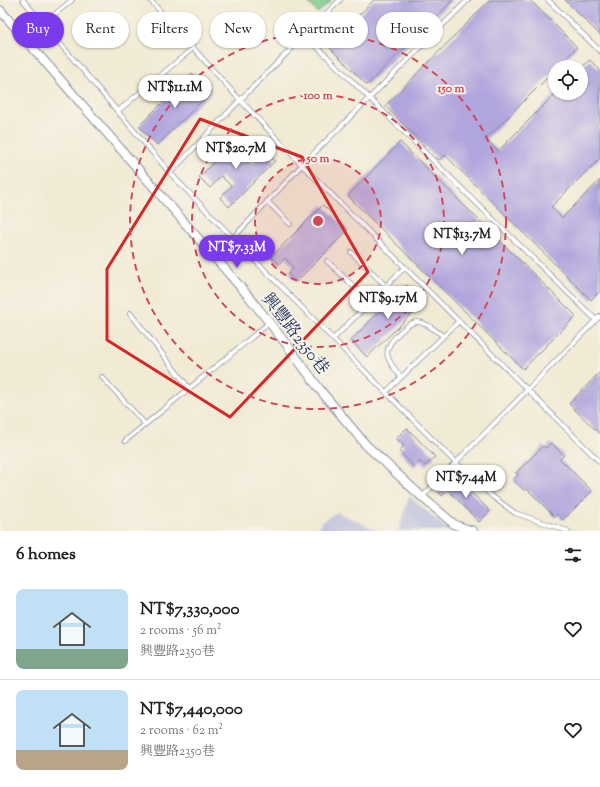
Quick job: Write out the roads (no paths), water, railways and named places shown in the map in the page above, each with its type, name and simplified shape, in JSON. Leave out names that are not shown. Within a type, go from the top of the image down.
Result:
[{"type":"street","name":"興豐路2350巷","points":[[0,10],[158,192],[269,323],[321,391],[366,445],[422,497],[455,525],[473,531]]},
{"type":"lane","points":[[23,0],[34,12]]},
{"type":"lane","points":[[57,12],[72,0]]},
{"type":"lane","points":[[150,0],[161,12]]},
{"type":"lane","points":[[328,12],[340,0]]},
{"type":"lane","points":[[233,238],[302,165],[468,0]]},
{"type":"lane","points":[[548,0],[600,51]]},
{"type":"lane","points":[[64,47],[170,173],[455,462],[493,497],[515,513],[568,531]]},
{"type":"lane","points":[[118,111],[193,48],[302,165],[600,462]]},
{"type":"lane","points":[[170,173],[292,48]]},
{"type":"lane","points":[[318,48],[596,320]]},
{"type":"lane","points":[[268,201],[290,224]]},
{"type":"lane","points":[[351,252],[386,286]]},
{"type":"lane","points":[[327,261],[370,302]]},
{"type":"lane","points":[[334,339],[405,267]]},
{"type":"lane","points":[[130,314],[189,388]]},
{"type":"lane","points":[[422,497],[600,316]]},
{"type":"lane","points":[[386,392],[459,321]]},
{"type":"lane","points":[[401,377],[391,364],[387,354],[390,342],[409,324],[416,322],[428,325],[443,336]]},
{"type":"lane","points":[[125,441],[269,323]]},
{"type":"lane","points":[[102,377],[145,424]]}]
